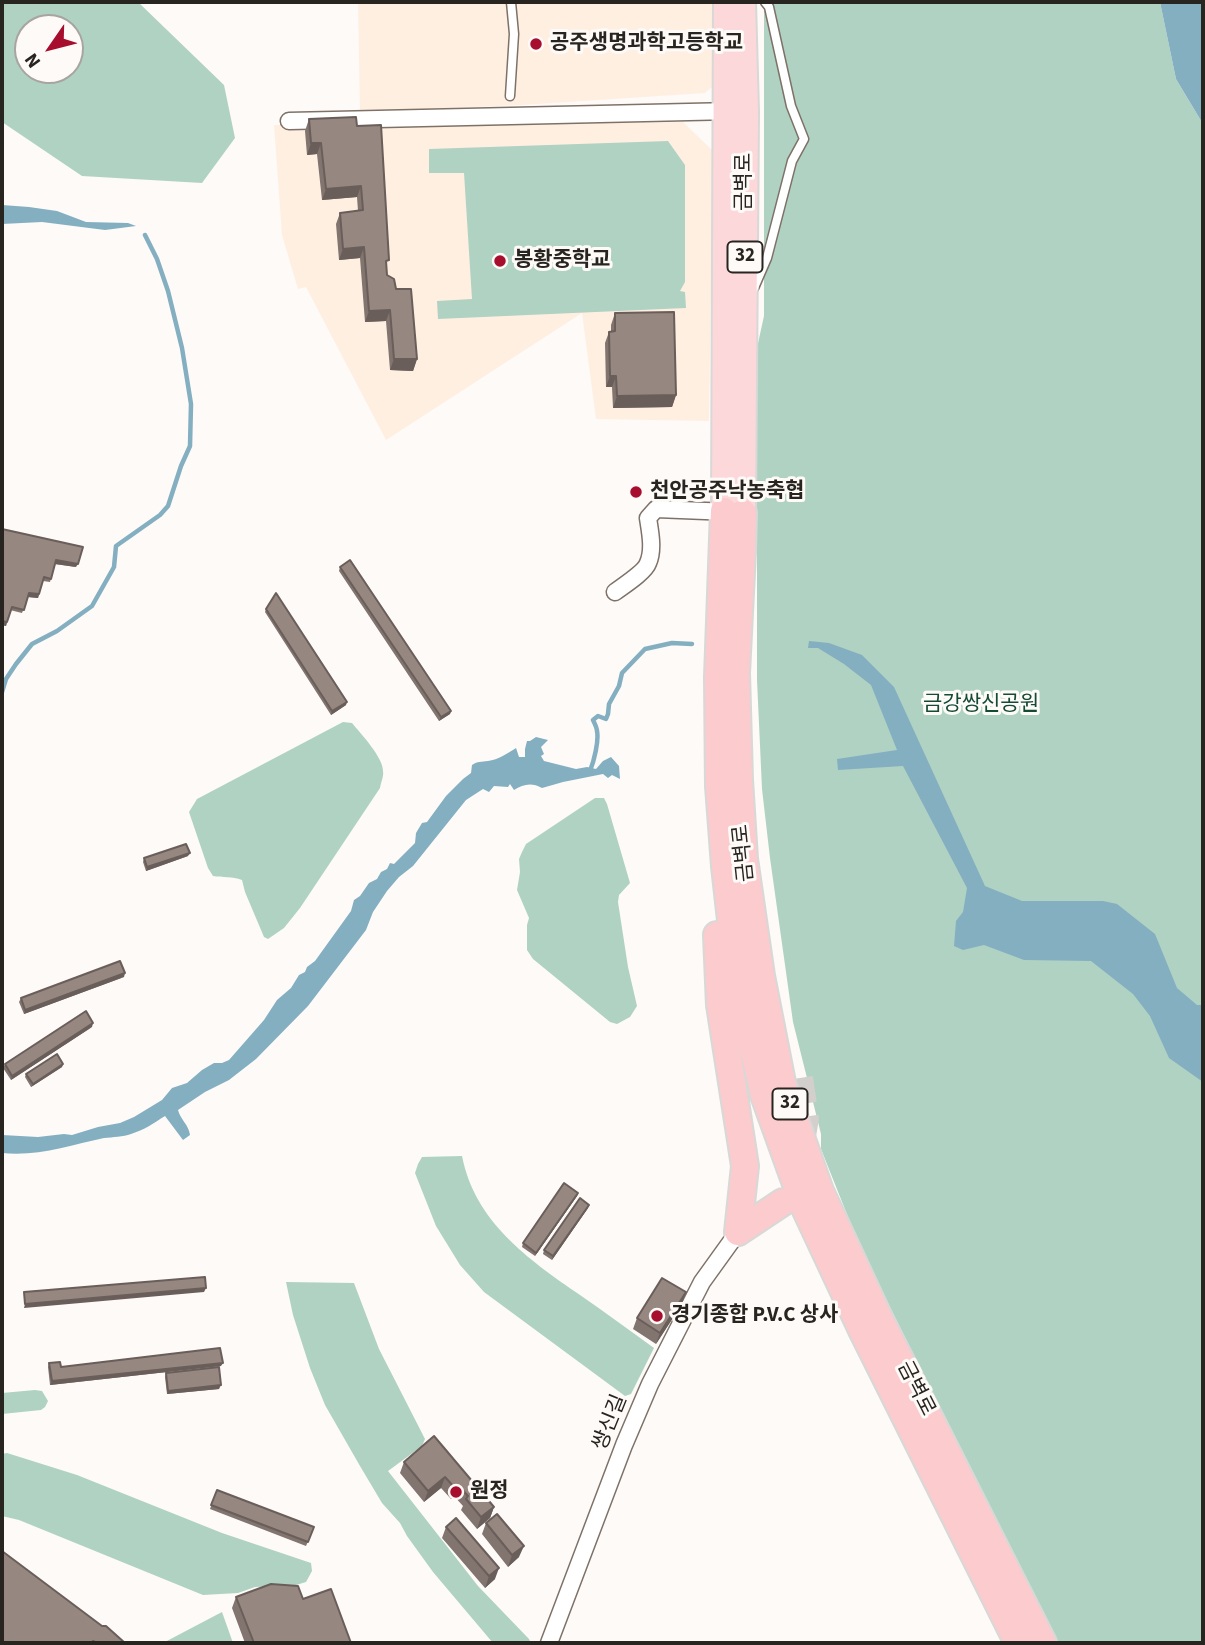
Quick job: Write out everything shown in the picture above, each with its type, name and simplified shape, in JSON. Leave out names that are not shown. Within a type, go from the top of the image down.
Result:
[{"type":"highway","name":"금벽로","points":[[733,512],[742,552],[736,673],[744,859],[761,976],[782,1083],[820,1191],[879,1318],[1043,1643]]},
{"type":"highway","name":"금벽로","points":[[733,512],[718,677],[719,786],[738,983],[764,1095],[804,1206],[861,1328],[1018,1643]]},
{"type":"highway","points":[[738,742],[774,977],[800,1078]]},
{"type":"highway","points":[[725,866],[717,933],[720,1005],[745,1166],[738,1232]]},
{"type":"highway","points":[[738,1232],[783,1202]]},
{"type":"main road","name":"금벽로","points":[[726,2],[736,111],[744,314],[733,512]]},
{"type":"main road","name":"금벽로","points":[[733,512],[736,111],[743,2]]},
{"type":"street","points":[[289,121],[736,111]]},
{"type":"street","points":[[615,592],[648,565],[648,518],[656,509],[733,512]]},
{"type":"street","name":"쌍신길","points":[[549,1643],[650,1384],[702,1282],[738,1232]]},
{"type":"lane","points":[[510,96],[514,34],[512,2]]},
{"type":"lane","points":[[744,314],[767,258],[792,161],[804,139],[792,106],[769,7],[765,2]]},
{"type":"shaded area","name":"공주생명과학고등학교","points":[[358,2],[713,2],[713,86],[705,93],[360,112]]},
{"type":"shaded area","name":"봉황중학교","points":[[683,122],[713,151],[709,421],[596,419],[582,313],[386,440],[306,287],[298,289],[282,235],[274,125]]},
{"type":"green space","points":[[2,2],[138,2],[224,85],[235,138],[202,183],[82,176],[2,122]]},
{"type":"green space","name":"금강쌍신공원","points":[[764,2],[1160,2],[1176,79],[1203,124],[1203,1643],[1056,1643],[856,1237],[821,1149],[821,1134],[793,1022],[762,789],[757,680],[757,348],[764,316]]},
{"type":"green space","points":[[668,141],[685,165],[685,282],[680,291],[685,292],[686,308],[438,319],[437,301],[472,299],[464,173],[429,173],[429,149]]},
{"type":"green space","points":[[343,722],[352,723],[379,759],[383,773],[380,788],[300,908],[284,928],[268,939],[264,937],[242,880],[213,876],[208,868],[189,812],[197,799]]},
{"type":"green space","points":[[595,798],[604,798],[607,804],[630,883],[619,895],[618,902],[637,1006],[630,1017],[617,1024],[610,1022],[533,959],[527,950],[529,918],[517,890],[519,859],[526,844]]},
{"type":"green space","points":[[462,1156],[479,1200],[506,1237],[541,1267],[654,1348],[631,1394],[625,1396],[484,1292],[460,1265],[436,1226],[415,1173],[422,1157]]},
{"type":"green space","points":[[286,1282],[354,1283],[379,1349],[425,1439],[422,1446],[388,1471],[478,1586],[531,1643],[493,1643],[433,1572],[400,1523],[382,1503],[325,1405],[293,1315]]},
{"type":"green space","points":[[42,1391],[48,1401],[41,1410],[2,1414],[2,1393]]},
{"type":"green space","points":[[7,1453],[77,1475],[222,1533],[311,1563],[312,1571],[306,1582],[296,1585],[255,1587],[238,1593],[203,1595],[19,1520],[2,1516],[2,1454]]},
{"type":"green space","points":[[222,1612],[233,1643],[163,1643]]},
{"type":"water","points":[[1160,2],[1203,2],[1203,124],[1176,79]]},
{"type":"water","points":[[2,205],[57,211],[86,222],[128,223],[136,226],[105,230],[42,222],[2,224]]},
{"type":"water","points":[[809,641],[829,643],[862,655],[894,687],[985,886],[1022,901],[1103,901],[1117,904],[1155,934],[1177,988],[1197,1005],[1203,1005],[1203,1082],[1169,1058],[1150,1016],[1133,994],[1091,961],[1024,960],[984,945],[963,950],[954,946],[956,921],[963,912],[967,888],[903,766],[838,770],[837,759],[897,750],[871,685],[818,648],[808,648]]},
{"type":"water","points":[[536,737],[548,740],[541,747],[544,761],[576,769],[596,769],[611,757],[619,766],[620,779],[612,775],[608,778],[603,774],[542,788],[528,784],[514,790],[510,784],[508,787],[494,786],[489,792],[483,789],[466,800],[413,866],[387,891],[373,912],[366,930],[308,1006],[256,1059],[229,1080],[178,1110],[190,1135],[183,1140],[165,1116],[125,1136],[41,1152],[2,1153],[2,1135],[72,1135],[120,1123],[162,1100],[172,1088],[187,1083],[214,1063],[229,1060],[264,1020],[277,1000],[315,961],[351,911],[354,900],[390,863],[394,864],[415,843],[416,833],[422,823],[427,822],[446,796],[471,773],[472,765],[503,756],[516,748],[519,757],[525,757],[527,741]]},
{"type":"building","points":[[356,117],[357,126],[381,125],[389,260],[386,261],[387,275],[394,279],[396,289],[411,289],[417,359],[394,359],[390,310],[369,311],[364,247],[343,249],[340,213],[363,210],[361,186],[326,189],[321,143],[311,143],[309,119]]},
{"type":"building","points":[[674,312],[676,395],[617,396],[616,376],[610,376],[609,332],[615,331],[615,313]]},
{"type":"building","points":[[2,529],[83,547],[78,564],[56,560],[51,579],[44,577],[39,594],[29,593],[24,610],[12,607],[7,622],[2,621]]},
{"type":"building","points":[[350,560],[451,711],[441,717],[340,567]]},
{"type":"building","points":[[276,593],[347,702],[332,711],[266,609]]},
{"type":"building","points":[[186,844],[190,853],[147,867],[144,858]]},
{"type":"building","points":[[120,961],[125,973],[25,1010],[21,998]]},
{"type":"building","points":[[86,1011],[93,1023],[12,1076],[5,1064]]},
{"type":"building","points":[[57,1054],[63,1064],[33,1084],[26,1074]]},
{"type":"building","points":[[564,1183],[578,1193],[536,1253],[523,1243]]},
{"type":"building","points":[[580,1198],[589,1205],[553,1256],[544,1250]]},
{"type":"building","points":[[205,1277],[206,1288],[25,1304],[24,1292]]},
{"type":"building","name":"경기종합 P.V.C 상사","points":[[662,1278],[686,1292],[660,1333],[637,1318]]},
{"type":"building","points":[[220,1348],[223,1363],[52,1381],[49,1363],[60,1362],[61,1367]]},
{"type":"building","points":[[219,1367],[221,1385],[168,1391],[166,1373]]},
{"type":"building","points":[[434,1436],[494,1507],[481,1517],[458,1485],[455,1488],[445,1477],[428,1491],[404,1462]]},
{"type":"building","points":[[217,1490],[314,1527],[308,1542],[211,1505]]},
{"type":"building","points":[[497,1514],[524,1546],[512,1555],[486,1523]]},
{"type":"building","points":[[456,1518],[499,1568],[489,1576],[446,1527]]},
{"type":"building","points":[[2,1551],[102,1626],[106,1626],[125,1643],[2,1643]]},
{"type":"building","points":[[271,1584],[298,1586],[303,1599],[331,1589],[351,1643],[254,1643],[236,1597]]},
{"type":"waterway","points":[[2,692],[6,679],[32,644],[57,631],[92,606],[114,567],[116,546],[160,515],[168,506],[190,446],[191,404],[182,348],[168,291],[145,235]]},
{"type":"waterway","points":[[590,771],[597,740],[593,720],[598,716],[606,719],[622,673],[645,649],[672,643],[692,644]]},
{"type":"tunnel","points":[[800,1078],[806,1118],[802,1141]]},
{"type":"place","name":"공주생명과학고등학교","points":[[536,44]]},
{"type":"place","name":"봉황중학교","points":[[500,261]]},
{"type":"place","name":"천안공주낙농축협","points":[[636,492]]},
{"type":"place","name":"경기종합 P.V.C 상사","points":[[657,1316]]},
{"type":"place","name":"원정","points":[[456,1492]]}]
